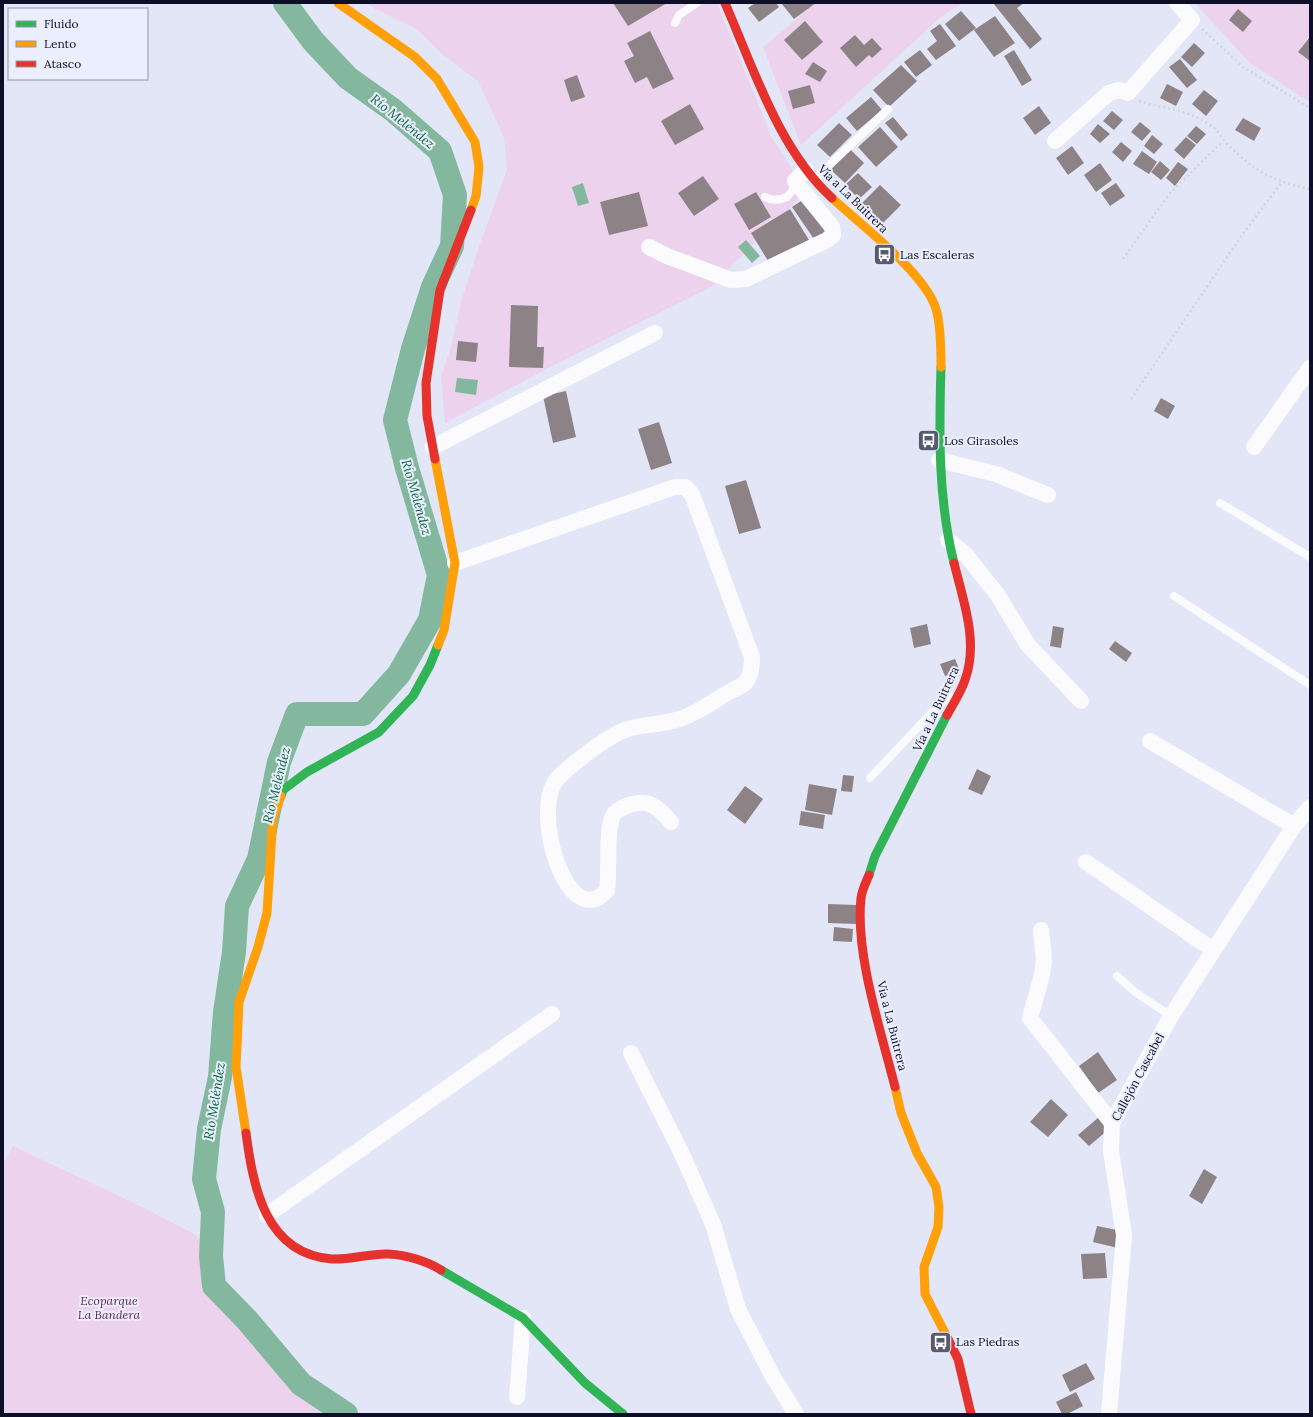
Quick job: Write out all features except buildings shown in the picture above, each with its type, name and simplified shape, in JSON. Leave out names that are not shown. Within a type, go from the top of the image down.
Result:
[{"type":"street","points":[[338,3],[415,57],[437,79],[475,142],[479,167],[476,196],[440,290],[433,328],[426,383],[427,416],[455,563],[444,630],[430,665],[413,696],[379,732],[307,772],[283,790],[273,817],[266,913],[258,947],[239,1002],[236,1067],[252,1176],[267,1215],[277,1232],[293,1247],[310,1255],[332,1259],[390,1254],[430,1263],[523,1318],[585,1382],[610,1405],[624,1414]]},
{"type":"street","name":"Vía a La Buitrera","points":[[725,3],[773,114],[798,160],[805,177],[900,260],[925,288],[936,309],[941,349],[939,460],[942,496],[948,540],[970,637],[970,660],[965,680],[875,856],[861,897],[861,930],[866,970],[901,1113],[917,1153],[936,1187],[939,1207],[938,1227],[924,1267],[925,1294],[958,1359],[971,1414]]},
{"type":"street","points":[[1054,142],[1109,92],[1119,90],[1128,93],[1192,20],[1178,3]]},
{"type":"street","points":[[650,247],[667,256],[731,280],[746,279],[827,240],[833,235],[832,227],[805,177]]},
{"type":"street","points":[[433,447],[655,333]]},
{"type":"street","points":[[1254,447],[1310,368]]},
{"type":"street","points":[[939,460],[996,474],[1048,495]]},
{"type":"street","points":[[455,563],[675,487],[685,487],[692,494],[752,657],[751,672],[745,683],[688,716],[675,721],[628,729],[609,737],[558,778],[548,796],[547,819],[556,860],[570,889],[578,897],[589,900],[601,897],[607,890],[610,824],[614,814],[622,807],[641,802],[651,803],[657,807],[671,822]]},
{"type":"street","points":[[948,540],[966,555],[997,594],[1028,645],[1081,701]]},
{"type":"street","points":[[1150,741],[1294,826]]},
{"type":"street","name":"Callejón Cascabel","points":[[1109,1414],[1124,1235],[1111,1151],[1112,1124],[1171,1016],[1294,826],[1310,807]]},
{"type":"street","points":[[1086,862],[1213,950]]},
{"type":"street","points":[[1041,930],[1044,960],[1042,976],[1030,1018],[1112,1124]]},
{"type":"street","points":[[267,1215],[552,1014]]},
{"type":"street","points":[[631,1053],[680,1152],[713,1224],[738,1309],[772,1375],[796,1414]]},
{"type":"street","points":[[517,1397],[523,1318]]},
{"type":"lane","points":[[675,23],[679,15],[697,3]]},
{"type":"lane","points":[[765,197],[769,200],[787,198],[805,177],[888,109]]},
{"type":"lane","points":[[1220,502],[1310,557]]},
{"type":"lane","points":[[1174,596],[1310,686]]},
{"type":"lane","points":[[870,778],[940,704],[959,690]]},
{"type":"lane","points":[[1116,976],[1135,992],[1171,1016]]},
{"type":"path","points":[[1192,20],[1243,67],[1310,108]]},
{"type":"path","points":[[1128,93],[1136,99],[1149,104],[1188,112],[1211,125],[1220,133],[1223,141],[1248,165],[1281,183],[1310,189]]},
{"type":"path","points":[[1123,259],[1170,192],[1223,141]]},
{"type":"path","points":[[1131,399],[1242,235],[1281,183]]},
{"type":"green space","points":[[367,3],[717,3],[772,138],[806,191],[711,287],[550,367],[445,423],[441,377],[451,347],[461,302],[478,249],[507,170],[504,137],[478,81],[442,54],[417,29],[373,8]]},
{"type":"green space","points":[[816,3],[963,3],[942,16],[801,145],[763,47]]},
{"type":"green space","points":[[1195,3],[1310,3],[1310,102],[1250,63]]},
{"type":"green space","name":"Ecoparque La Bandera","points":[[13,1146],[144,1208],[196,1235],[211,1256],[214,1286],[247,1320],[301,1384],[346,1414],[3,1414],[3,1164]]},
{"type":"shaded area","points":[[583,183],[589,203],[578,206],[572,187]]},
{"type":"shaded area","points":[[746,240],[760,256],[752,263],[738,247]]},
{"type":"shaded area","points":[[457,378],[478,380],[476,395],[455,392]]},
{"type":"waterway","name":"Río Meléndez","points":[[285,3],[313,41],[348,78],[393,110],[440,151],[455,195],[452,246],[433,287],[413,349],[395,420],[407,468],[439,575],[430,620],[399,674],[363,714],[297,714],[279,762],[259,859],[237,906],[234,952],[225,1012],[220,1077],[209,1129],[204,1179],[213,1212],[211,1256],[214,1286],[247,1320],[301,1384],[346,1414]]},
{"type":"traffic: fast","points":[[941,367],[940,441],[942,490],[954,563]]},
{"type":"traffic: fast","points":[[281,796],[283,790],[307,772],[379,732],[413,696],[430,665],[438,645]]},
{"type":"traffic: fast","points":[[869,875],[875,856],[947,715]]},
{"type":"traffic: fast","points":[[441,1270],[523,1318],[585,1383],[623,1414]]},
{"type":"traffic: slow","points":[[338,3],[415,57],[437,79],[475,142],[479,167],[476,196],[471,210]]},
{"type":"traffic: slow","points":[[832,198],[906,265],[930,295],[936,309],[939,322],[941,367]]},
{"type":"traffic: slow","points":[[435,459],[455,563],[444,630],[438,645]]},
{"type":"traffic: slow","points":[[246,1133],[236,1067],[239,1002],[258,947],[267,913],[273,817],[281,796]]},
{"type":"traffic: slow","points":[[895,1087],[901,1113],[917,1153],[936,1187],[939,1207],[938,1227],[924,1267],[925,1294],[948,1339]]},
{"type":"traffic: jam","points":[[725,3],[757,80],[782,132],[813,178],[832,198]]},
{"type":"traffic: jam","points":[[435,459],[427,416],[426,383],[440,290],[471,210]]},
{"type":"traffic: jam","points":[[947,715],[965,680],[969,666],[970,651],[968,621],[954,563]]},
{"type":"traffic: jam","points":[[869,875],[861,898],[860,920],[865,968],[895,1087]]},
{"type":"traffic: jam","points":[[246,1133],[253,1174],[266,1214],[277,1231],[291,1245],[309,1254],[332,1259],[382,1254],[402,1256],[423,1261],[441,1270]]},
{"type":"traffic: jam","points":[[948,1339],[958,1359],[971,1414]]},
{"type":"place","name":"Las Escaleras","points":[[884,255]]},
{"type":"place","name":"Los Girasoles","points":[[928,441]]},
{"type":"place","name":"Las Piedras","points":[[941,1342]]}]
